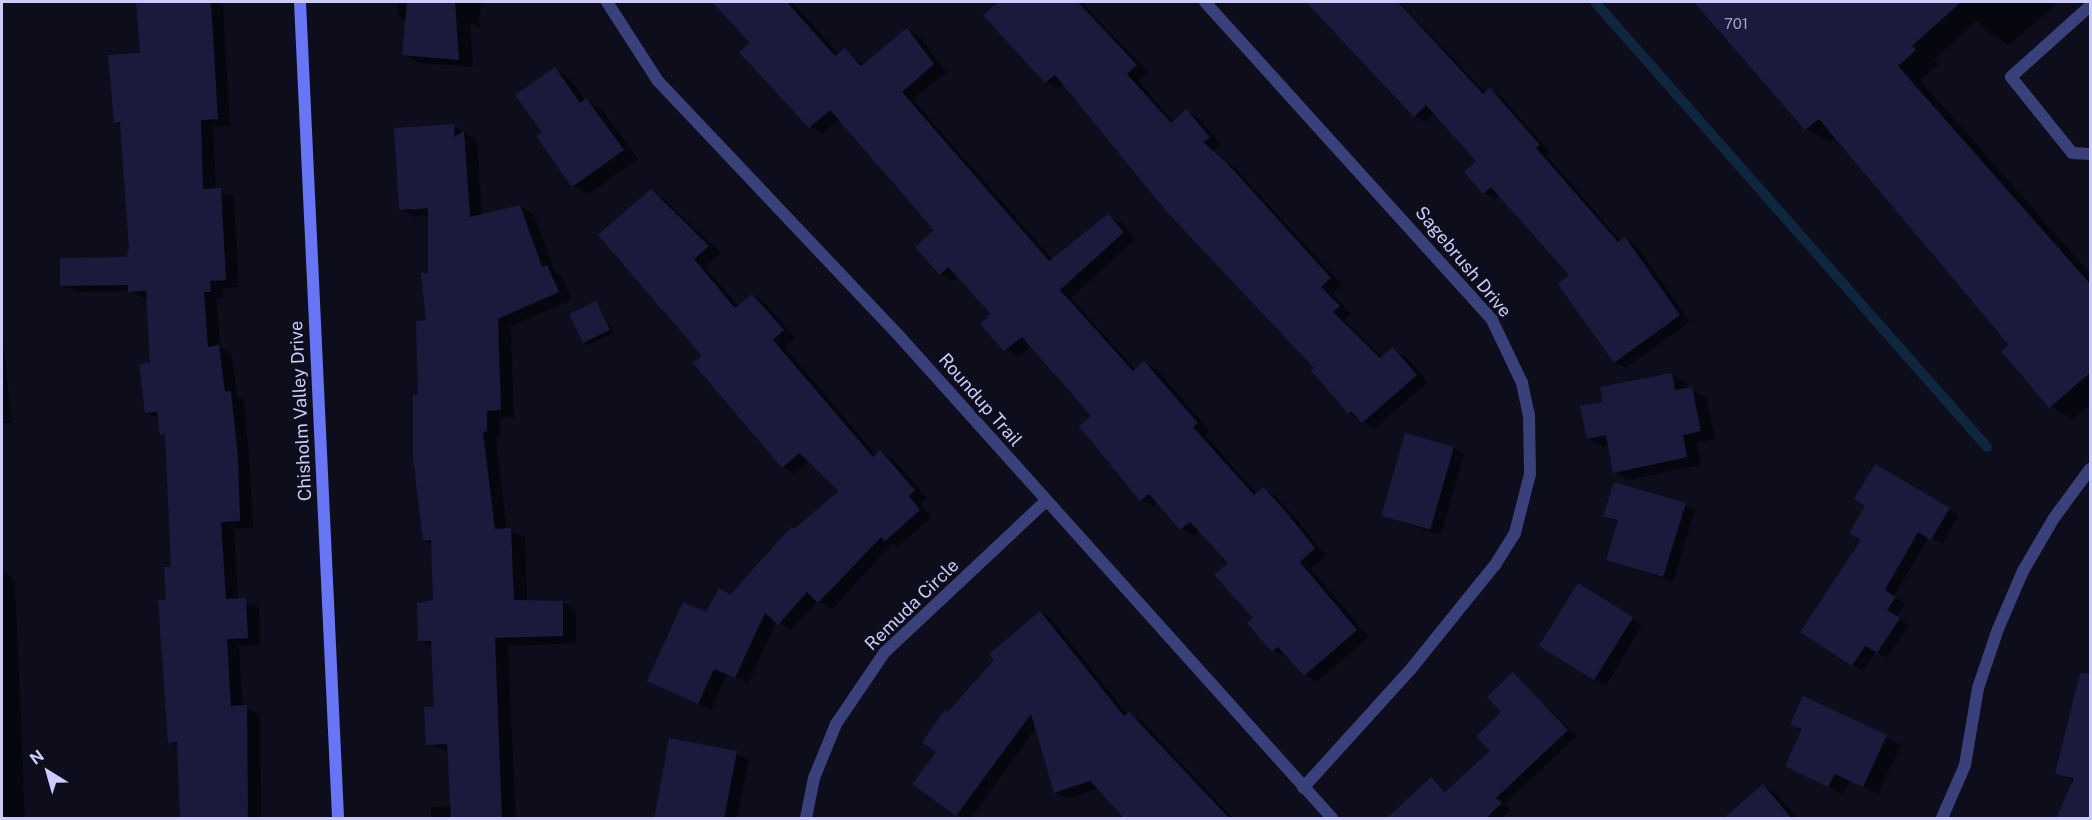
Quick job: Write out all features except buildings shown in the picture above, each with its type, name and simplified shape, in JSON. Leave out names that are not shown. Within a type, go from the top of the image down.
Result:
[{"type":"street","name":"Chisholm Valley Drive","points":[[300,2],[338,819]]},
{"type":"street","name":"Roundup Trail","points":[[607,2],[658,81],[902,338],[1045,502],[1332,819]]},
{"type":"street","name":"Sagebrush Drive","points":[[1205,2],[1492,320],[1522,383],[1529,416],[1530,474],[1515,533],[1494,566],[1410,670],[1303,788]]},
{"type":"street","points":[[2091,6],[2011,77],[2072,153],[2091,154]]},
{"type":"street","points":[[1942,819],[1965,765],[1978,688],[2002,619],[2023,571],[2054,518],[2091,469]]},
{"type":"street","name":"Remuda Circle","points":[[806,819],[814,778],[836,724],[884,653],[1045,502]]},
{"type":"waterway","points":[[1595,2],[1987,447]]}]
